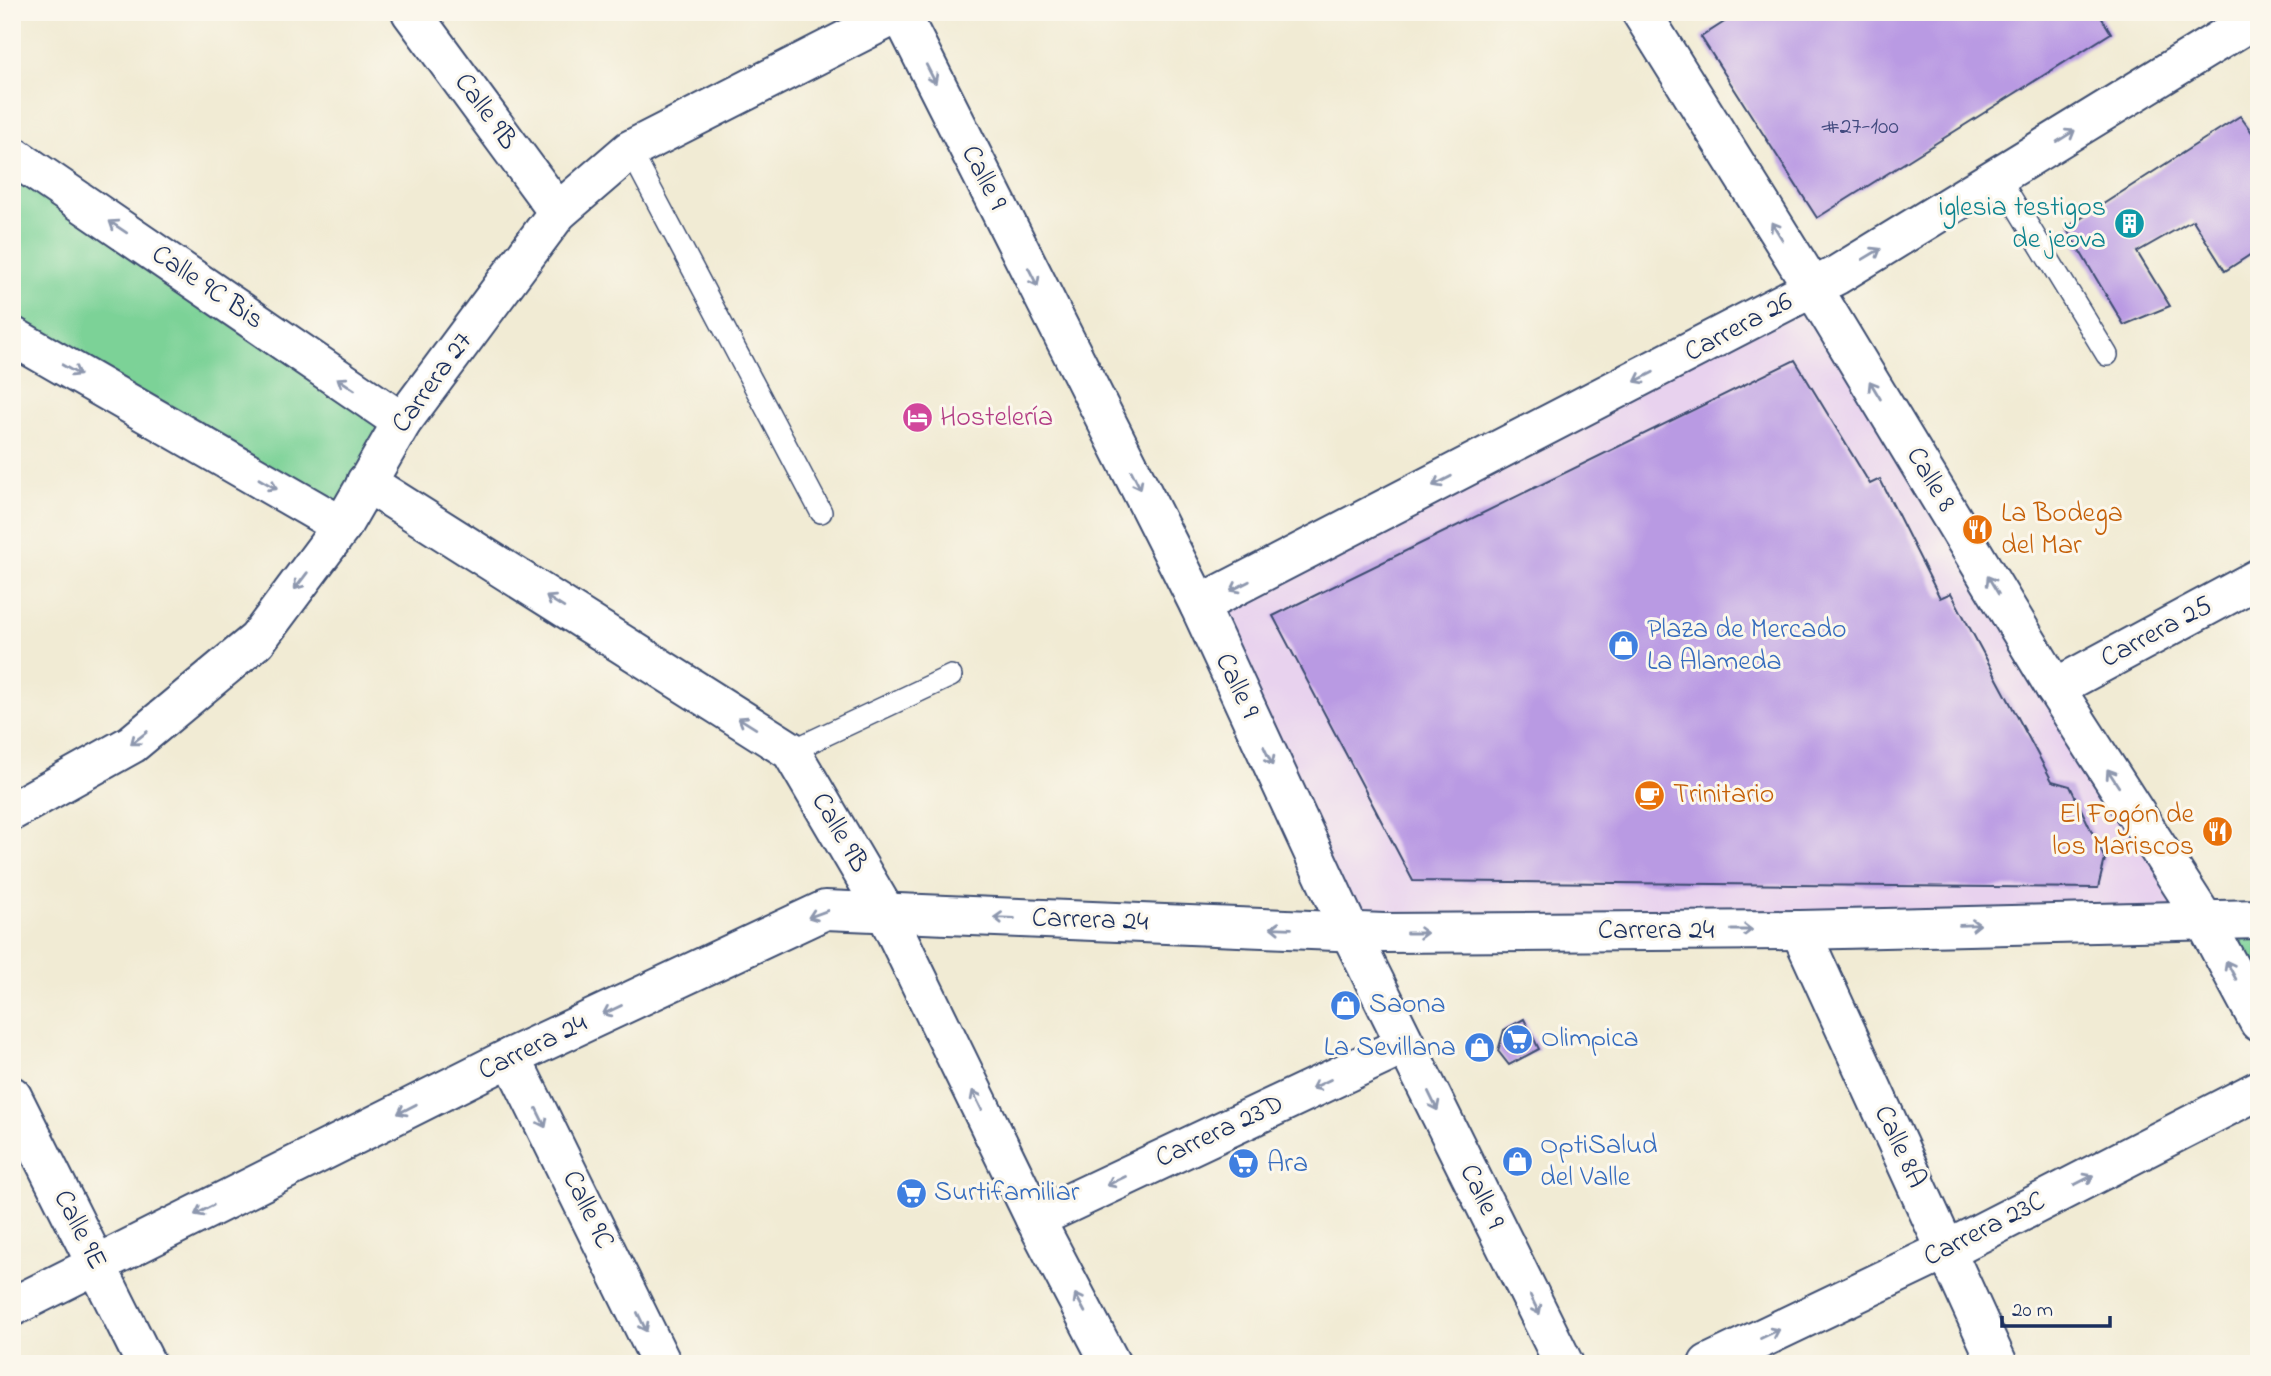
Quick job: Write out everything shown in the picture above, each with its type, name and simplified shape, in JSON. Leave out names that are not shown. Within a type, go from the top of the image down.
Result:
[{"type":"street","name":"Calle 9B","points":[[411,12],[558,212]]},
{"type":"street","name":"Carrera 27","points":[[12,811],[132,744],[257,640],[342,526],[402,422],[558,212],[630,150],[900,12]]},
{"type":"street","name":"Calle 9","points":[[900,12],[1199,605],[1349,930],[1564,1364]]},
{"type":"street","name":"Calle 8","points":[[1641,12],[1813,288],[2055,688],[2203,918],[2259,1022]]},
{"type":"street","name":"Carrera 26","points":[[1199,605],[1813,288],[1999,178],[2243,19]]},
{"type":"street","name":"Calle 9C Bis","points":[[12,155],[402,422]]},
{"type":"street","points":[[12,336],[342,526]]},
{"type":"street","name":"Calle 9B","points":[[366,482],[792,751],[886,913],[1035,1219],[1111,1364]]},
{"type":"street","name":"Carrera 25","points":[[2055,688],[2259,578]]},
{"type":"street","name":"Carrera 24","points":[[12,1307],[511,1057],[825,910],[1398,933],[1800,930],[2203,918],[2259,919]]},
{"type":"street","name":"Calle 8A","points":[[1800,930],[1998,1364]]},
{"type":"street","name":"Carrera 23D","points":[[1035,1219],[1405,1045]]},
{"type":"street","name":"Calle 9C","points":[[511,1057],[662,1364]]},
{"type":"street","name":"Carrera 23C","points":[[1708,1364],[1947,1250],[2259,1090]]},
{"type":"street","name":"Calle 9E","points":[[12,1096],[146,1364]]},
{"type":"lane","points":[[630,150],[821,512]]},
{"type":"lane","points":[[1999,178],[2107,355]]},
{"type":"lane","points":[[792,751],[951,676]]},
{"type":"shaded area","name":"Plaza de Mercado La Alameda","points":[[1813,288],[2203,918],[1349,930],[1199,605]]},
{"type":"green space","points":[[12,155],[402,422],[342,526],[12,336]]},
{"type":"green space","points":[[2203,918],[2259,919],[2259,1022]]},
{"type":"building","points":[[1740,12],[2098,12],[2111,33],[1817,218],[1701,37]]},
{"type":"building","name":"iglesia testigos de jeova","points":[[2240,116],[2259,142],[2259,249],[2225,271],[2193,220],[2137,252],[2170,306],[2124,325],[2066,228]]},
{"type":"building","name":"Plaza de Mercado La Alameda","points":[[1795,360],[1870,484],[1880,479],[1940,598],[1951,593],[2052,781],[2070,786],[2105,859],[2098,888],[1413,881],[1273,616]]},
{"type":"building","name":"Olimpica","points":[[1524,1019],[1539,1049],[1509,1065],[1498,1051],[1504,1030]]},
{"type":"place","name":"iglesia testigos de jeova","points":[[2129,224]]},
{"type":"place","name":"Hostelería","points":[[917,418]]},
{"type":"place","name":"La Bodega del Mar","points":[[1978,530]]},
{"type":"place","name":"Plaza de Mercado La Alameda","points":[[1624,646]]},
{"type":"place","name":"Trinitario","points":[[1650,795]]},
{"type":"place","name":"El Fogón de los Mariscos","points":[[2217,831]]},
{"type":"place","name":"Saona","points":[[1346,1005]]},
{"type":"place","name":"Olimpica","points":[[1518,1039]]},
{"type":"place","name":"La Sevillana","points":[[1479,1048]]},
{"type":"place","name":"OptiSalud del Valle","points":[[1517,1162]]},
{"type":"place","name":"Ara","points":[[1244,1164]]},
{"type":"place","name":"Surtifamiliar","points":[[911,1193]]}]
